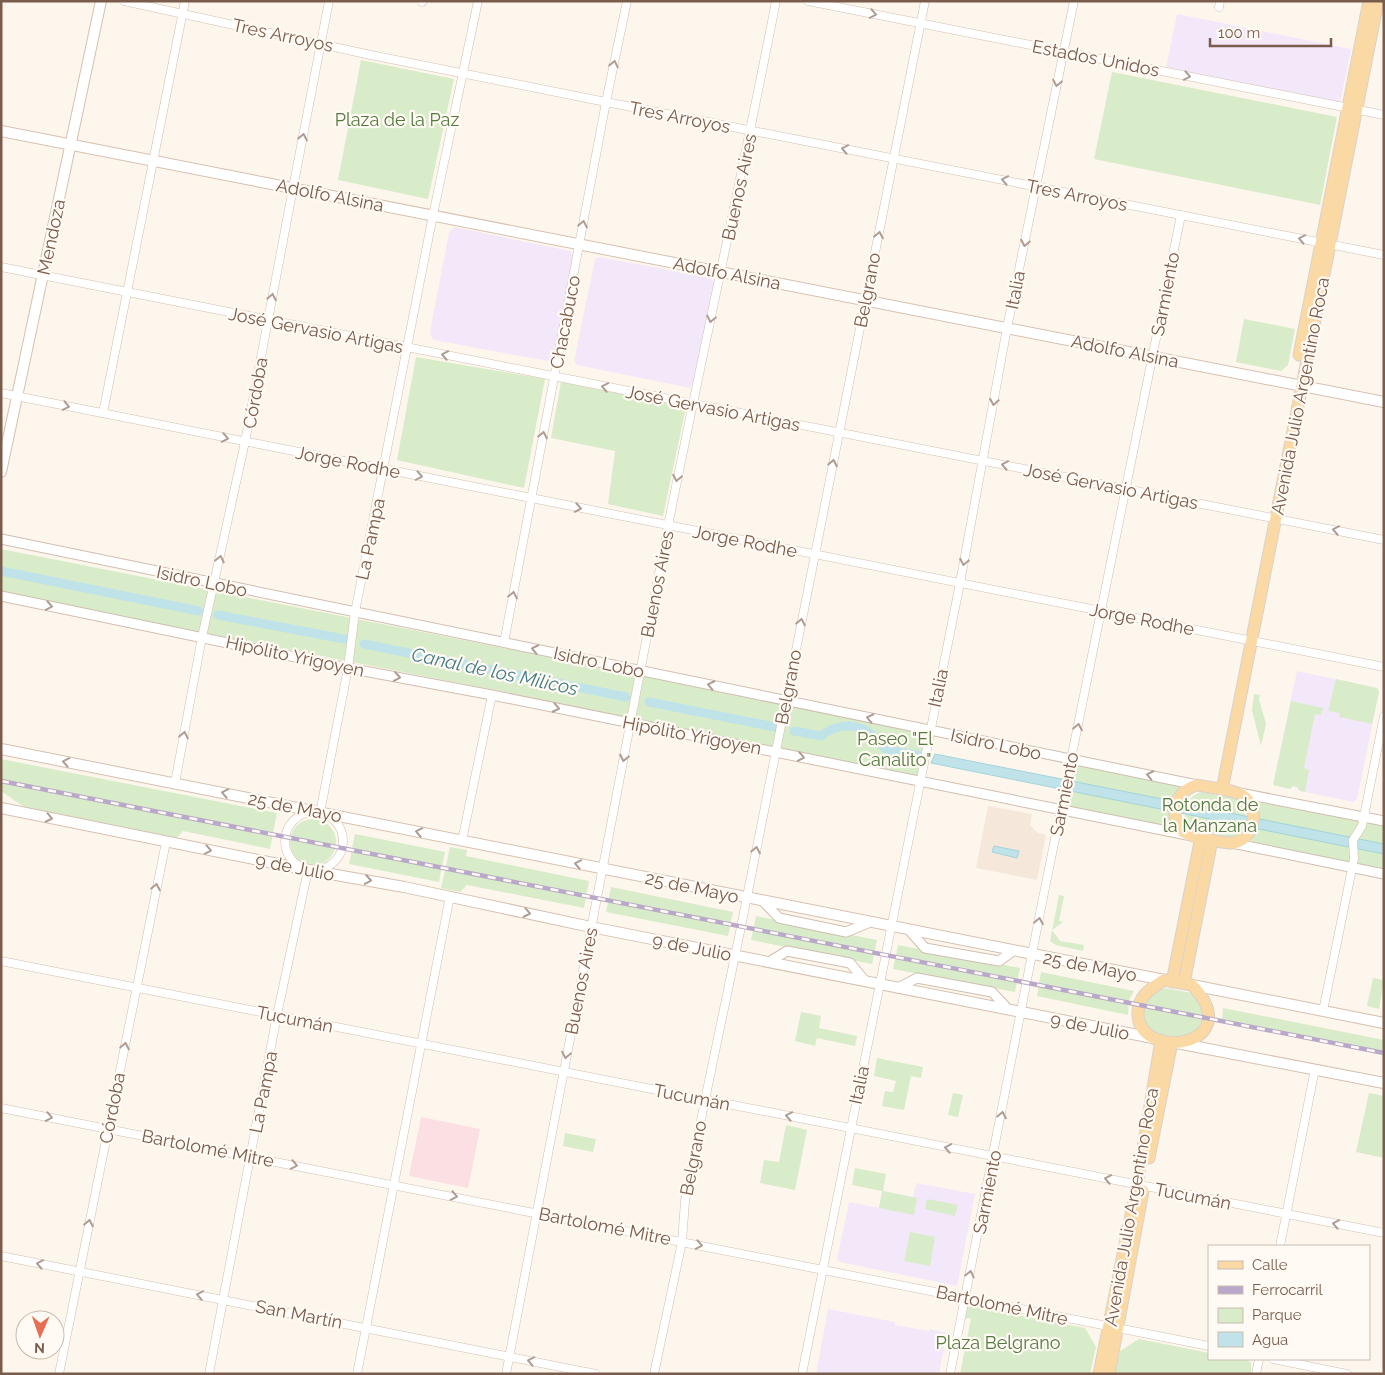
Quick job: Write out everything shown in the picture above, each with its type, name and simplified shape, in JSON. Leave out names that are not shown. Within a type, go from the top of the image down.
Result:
[{"type":"main road","name":"Mendoza","points":[[1,472],[101,1]]},
{"type":"main road","name":"Avenida Julio Argentino Roca","points":[[1352,109],[1369,1]]},
{"type":"main road","name":"Avenida Julio Argentino Roca","points":[[1218,789],[1352,109],[1378,1]]},
{"type":"main road","name":"Adolfo Alsina","points":[[1,131],[1384,402]]},
{"type":"main road","name":"25 de Mayo","points":[[1,749],[603,868],[910,931],[1384,1023]]},
{"type":"main road","points":[[1188,835],[1178,826],[1175,808],[1187,789],[1197,785],[1239,793],[1251,804],[1252,825],[1250,832],[1242,840],[1229,843]]},
{"type":"main road","name":"9 de Julio","points":[[1,808],[308,870],[450,896],[735,956],[1384,1084]]},
{"type":"main road","name":"Hipólito Yrigoyen","points":[[1188,835],[1229,843]]},
{"type":"main road","points":[[1178,983],[1207,838]]},
{"type":"main road","points":[[1178,983],[1206,1002],[1209,1020],[1200,1036],[1190,1040],[1166,1041],[1147,1034],[1138,1017],[1139,1006],[1147,991],[1178,983]]},
{"type":"main road","name":"Avenida Julio Argentino Roca","points":[[1109,1374],[1113,1328],[1166,1041]]},
{"type":"main road","name":"Avenida Julio Argentino Roca","points":[[1099,1374],[1113,1328]]},
{"type":"street","name":"Tres Arroyos","points":[[124,1],[321,44],[606,102],[1384,255]]},
{"type":"street","points":[[103,414],[185,1]]},
{"type":"street","name":"Córdoba","points":[[175,783],[202,637],[246,442],[329,1]]},
{"type":"street","name":"La Pampa","points":[[320,812],[348,668],[355,612],[433,215],[478,1]]},
{"type":"street","name":"Chacabuco","points":[[504,643],[606,102],[627,1]]},
{"type":"street","name":"Buenos Aires","points":[[506,1374],[668,526],[776,1]]},
{"type":"street","name":"Estados Unidos","points":[[808,1],[1384,116]]},
{"type":"street","name":"Belgrano","points":[[654,1374],[682,1242],[685,1201],[704,1100],[735,956],[925,1]]},
{"type":"street","name":"Italia","points":[[802,1374],[1074,1]]},
{"type":"street","name":"Sarmiento","points":[[950,1374],[994,1157],[1032,954],[1181,215]]},
{"type":"street","name":"José Gervasio Artigas","points":[[1,267],[1384,540]]},
{"type":"street","name":"Jorge Rodhe","points":[[1,394],[1384,667]]},
{"type":"street","name":"Isidro Lobo","points":[[1,539],[1197,785]]},
{"type":"street","name":"Hipólito Yrigoyen","points":[[1,596],[348,668],[492,694],[1188,835]]},
{"type":"street","points":[[462,841],[492,694]]},
{"type":"street","points":[[1323,1011],[1354,858],[1353,840],[1360,830],[1384,716]]},
{"type":"street","points":[[1239,793],[1384,821]]},
{"type":"street","points":[[308,812],[320,812],[326,814],[337,823],[343,834],[343,848],[337,859],[327,868],[308,870],[296,865],[292,860],[286,849],[285,836],[289,825],[297,817],[308,812]]},
{"type":"street","name":"Córdoba","points":[[59,1374],[166,842]]},
{"type":"street","name":"Hipólito Yrigoyen","points":[[1229,843],[1384,874]]},
{"type":"street","name":"La Pampa","points":[[209,1374],[277,1015],[308,870]]},
{"type":"street","points":[[357,1374],[450,896]]},
{"type":"street","name":"Tucumán","points":[[1,961],[1384,1233]]},
{"type":"street","points":[[1280,1245],[1315,1069]]},
{"type":"street","name":"Bartolomé Mitre","points":[[1,1108],[1208,1346]]},
{"type":"street","name":"San Martín","points":[[1,1256],[596,1374]]},
{"type":"street","points":[[1256,1374],[1259,1360]]},
{"type":"street","points":[[1278,1360],[1347,1374]]},
{"type":"shaded area","points":[[1177,14],[1351,49],[1340,103],[1166,68]]},
{"type":"shaded area","points":[[454,227],[570,251],[573,255],[554,358],[548,361],[434,340],[430,334],[431,326],[449,233]]},
{"type":"shaded area","points":[[599,257],[711,278],[714,283],[694,381],[690,388],[577,365],[574,361],[595,259]]},
{"type":"shaded area","points":[[1297,671],[1377,688],[1379,692],[1357,799],[1353,802],[1300,791],[1297,787],[1293,786],[1290,789],[1273,785]]},
{"type":"shaded area","points":[[988,806],[1032,814],[1030,825],[1038,833],[1046,835],[1037,880],[976,868]]},
{"type":"shaded area","points":[[421,1117],[480,1129],[468,1188],[409,1176]]},
{"type":"shaded area","points":[[916,1183],[975,1194],[957,1286],[840,1262],[837,1259],[849,1202],[879,1208],[883,1191],[913,1197]]},
{"type":"shaded area","points":[[828,1309],[895,1322],[895,1325],[947,1333],[939,1374],[816,1374]]},
{"type":"green space","name":"Plaza de la Paz","points":[[361,60],[454,79],[428,199],[338,180]]},
{"type":"green space","points":[[1112,72],[1337,117],[1320,205],[1094,159]]},
{"type":"green space","points":[[1244,319],[1295,329],[1288,365],[1281,371],[1236,362]]},
{"type":"green space","points":[[416,357],[545,379],[524,488],[397,460]]},
{"type":"green space","points":[[561,382],[686,407],[663,516],[608,504],[615,451],[551,438]]},
{"type":"green space","name":"Paseo \"El Canalito\"","points":[[1,549],[930,732],[918,777],[505,692],[1,593]]},
{"type":"green space","points":[[1336,679],[1377,688],[1379,692],[1372,724],[1339,717],[1340,713],[1328,711]]},
{"type":"green space","points":[[1254,694],[1260,695],[1259,699],[1266,724],[1261,746],[1252,710]]},
{"type":"green space","points":[[1291,701],[1323,708],[1321,715],[1315,714],[1304,768],[1309,770],[1305,792],[1293,786],[1290,789],[1273,785]]},
{"type":"green space","points":[[1,759],[277,813],[270,849],[183,831],[177,838],[24,807],[1,791]]},
{"type":"green space","points":[[1080,764],[1183,785],[1174,828],[1071,807],[1069,799],[1076,768]]},
{"type":"green space","name":"Rotonda de la Manzana","points":[[1202,792],[1235,798],[1240,802],[1244,808],[1245,821],[1244,828],[1240,833],[1228,839],[1193,831],[1186,820],[1187,803],[1191,798]]},
{"type":"green space","points":[[1264,802],[1384,825],[1384,871],[1253,844],[1251,836],[1257,806]]},
{"type":"green space","points":[[318,819],[330,825],[335,833],[335,851],[330,859],[322,864],[308,865],[296,859],[291,851],[290,837],[296,825],[304,820]]},
{"type":"green space","points":[[355,834],[445,852],[439,882],[349,864]]},
{"type":"green space","points":[[450,847],[467,850],[466,856],[589,881],[584,908],[467,885],[460,892],[441,888]]},
{"type":"green space","points":[[611,887],[733,912],[728,936],[606,912]]},
{"type":"green space","points":[[1059,895],[1064,896],[1059,921],[1063,922],[1052,930]]},
{"type":"green space","points":[[756,916],[877,940],[872,964],[751,940]]},
{"type":"green space","points":[[1052,930],[1060,941],[1084,945],[1083,951],[1056,945],[1050,941]]},
{"type":"green space","points":[[898,945],[1020,968],[1015,992],[893,969]]},
{"type":"green space","points":[[1041,972],[1134,991],[1129,1000],[1128,1015],[1037,996]]},
{"type":"green space","points":[[1373,978],[1384,980],[1379,1009],[1367,1006]]},
{"type":"green space","points":[[1165,988],[1192,993],[1205,1010],[1200,1030],[1183,1038],[1158,1034],[1149,1028],[1145,1020],[1144,1006],[1148,998]]},
{"type":"green space","points":[[1223,1008],[1384,1040],[1384,1054],[1222,1022]]},
{"type":"green space","points":[[801,1012],[821,1016],[819,1028],[857,1036],[855,1046],[817,1038],[815,1046],[795,1041]]},
{"type":"green space","points":[[877,1058],[923,1067],[921,1078],[911,1076],[904,1110],[882,1106],[885,1091],[893,1092],[896,1081],[874,1076]]},
{"type":"green space","points":[[953,1093],[963,1095],[958,1117],[948,1115]]},
{"type":"green space","points":[[1369,1093],[1384,1096],[1384,1158],[1356,1152]]},
{"type":"green space","points":[[786,1125],[807,1130],[795,1190],[760,1183],[764,1160],[779,1162]]},
{"type":"green space","points":[[565,1133],[596,1139],[593,1152],[563,1146]]},
{"type":"green space","points":[[855,1168],[886,1174],[883,1191],[917,1198],[914,1215],[879,1208],[882,1191],[852,1185]]},
{"type":"green space","points":[[927,1199],[958,1205],[955,1216],[925,1209]]},
{"type":"green space","points":[[910,1232],[935,1237],[930,1266],[904,1261]]},
{"type":"green space","name":"Plaza Belgrano","points":[[973,1306],[1085,1328],[1096,1347],[1090,1374],[960,1374],[971,1318],[964,1319],[967,1307]]},
{"type":"green space","points":[[1139,1339],[1208,1353],[1208,1360],[1247,1360],[1251,1363],[1251,1374],[1115,1374],[1120,1351]]},
{"type":"water","points":[[935,754],[1213,809],[1213,807],[1220,809],[1220,811],[1384,844],[1384,854],[1218,821],[1217,823],[1210,822],[1210,819],[931,763]]},
{"type":"water","points":[[994,846],[1019,851],[1017,858],[992,852]]},
{"type":"waterway","name":"Canal de los Milicos","points":[[1,571],[199,611]]},
{"type":"waterway","name":"Canal de los Milicos","points":[[218,615],[344,639]]},
{"type":"waterway","name":"Canal de los Milicos","points":[[364,644],[626,697]]},
{"type":"waterway","name":"Canal de los Milicos","points":[[649,702],[775,727]]},
{"type":"waterway","name":"Canal de los Milicos","points":[[794,731],[821,736],[833,729],[853,726],[866,731],[886,749],[918,755]]},
{"type":"railway","points":[[1,781],[1384,1053]]}]
